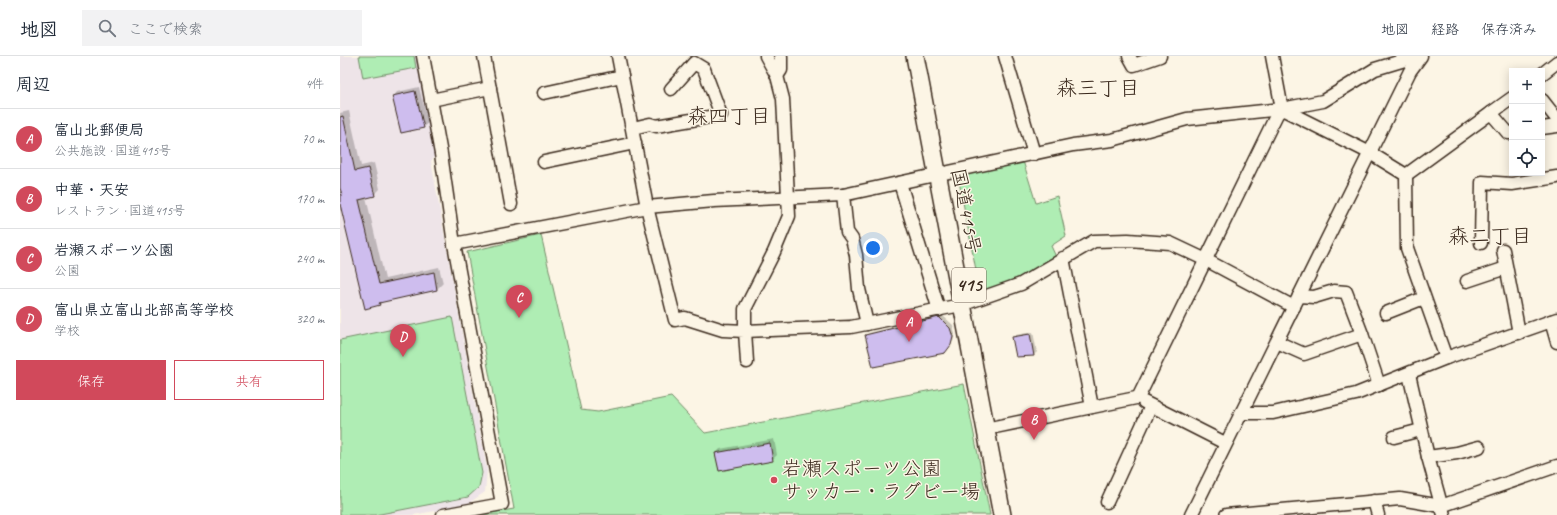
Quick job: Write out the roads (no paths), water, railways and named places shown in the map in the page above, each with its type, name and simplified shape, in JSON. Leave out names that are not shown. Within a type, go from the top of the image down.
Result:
[{"type":"highway","name":"国道415号","points":[[915,56],[942,174],[967,304],[1002,515]]},
{"type":"highway","name":"国道415号","points":[[926,56],[942,174]]},
{"type":"highway","name":"国道415号","points":[[967,304],[995,427],[1012,515]]},
{"type":"street","points":[[423,56],[454,244],[502,504],[443,515]]},
{"type":"street","points":[[484,56],[511,204]]},
{"type":"street","points":[[618,56],[647,207],[675,320],[685,318],[723,330],[745,331],[851,327],[967,304],[1021,284],[1094,241],[1128,240],[1170,243],[1296,302],[1334,291],[1346,292],[1379,385]]},
{"type":"street","points":[[747,362],[745,308],[774,252],[789,216],[783,99],[777,76],[766,56]]},
{"type":"street","points":[[777,76],[781,70],[781,56]]},
{"type":"street","points":[[1005,56],[1034,154]]},
{"type":"street","points":[[1129,56],[1134,65],[1160,56]]},
{"type":"street","points":[[1272,56],[1282,109]]},
{"type":"street","points":[[454,244],[647,207],[714,201],[843,195],[1074,145],[1112,140],[1187,120],[1282,109],[1323,101],[1389,60],[1418,56]]},
{"type":"street","points":[[1191,515],[1410,71],[1421,56]]},
{"type":"street","points":[[633,128],[650,124],[656,126],[721,115],[704,69],[692,59],[671,89]]},
{"type":"street","points":[[1545,72],[1557,62]]},
{"type":"street","points":[[544,93],[622,76]]},
{"type":"street","points":[[431,100],[490,88]]},
{"type":"street","points":[[1406,175],[1509,100]]},
{"type":"street","points":[[1545,104],[1557,119]]},
{"type":"street","points":[[1282,109],[1370,153],[1406,175]]},
{"type":"street","points":[[995,427],[1136,398],[1139,396],[1277,114],[1282,109]]},
{"type":"street","points":[[1491,113],[1509,133]]},
{"type":"street","points":[[1545,128],[1557,126]]},
{"type":"street","points":[[544,162],[635,143]]},
{"type":"street","points":[[1406,175],[1407,248],[1446,358]]},
{"type":"street","points":[[1481,243],[1482,182],[1512,184],[1557,177]]},
{"type":"street","points":[[900,183],[939,310]]},
{"type":"street","points":[[843,195],[847,232],[852,239],[856,255],[859,288],[867,324]]},
{"type":"street","points":[[1503,250],[1519,332]]},
{"type":"street","points":[[1063,258],[1092,407]]},
{"type":"street","points":[[1467,281],[1506,268]]},
{"type":"street","points":[[1386,313],[1424,298]]},
{"type":"street","points":[[1241,413],[1273,413],[1356,394],[1446,358],[1554,320],[1557,342]]},
{"type":"street","points":[[1277,342],[1304,354],[1362,334]]},
{"type":"street","points":[[1409,374],[1442,510]]},
{"type":"street","points":[[1136,398],[1225,444]]},
{"type":"street","points":[[1107,502],[1151,406]]},
{"type":"street","points":[[1394,437],[1422,430]]},
{"type":"street","points":[[1428,457],[1457,453],[1479,447]]},
{"type":"street","points":[[1228,515],[1400,498],[1442,510],[1557,466]]},
{"type":"street","points":[[1374,501],[1378,515]]},
{"type":"place","name":"岩瀬スポーツ公園","points":[[519,318]]},
{"type":"place","name":"富山北郵便局","points":[[909,342]]},
{"type":"place","name":"富山県立富山北部高等学校","points":[[403,357]]},
{"type":"place","name":"中華・天安","points":[[1034,440]]},
{"type":"place","name":"岩瀬スポーツ公園 サッカー・ラグビー場","points":[[774,480]]},
{"type":"district","name":"森三丁目","points":[[1098,88]]},
{"type":"district","name":"森四丁目","points":[[729,116]]},
{"type":"district","name":"森二丁目","points":[[1490,236]]}]
